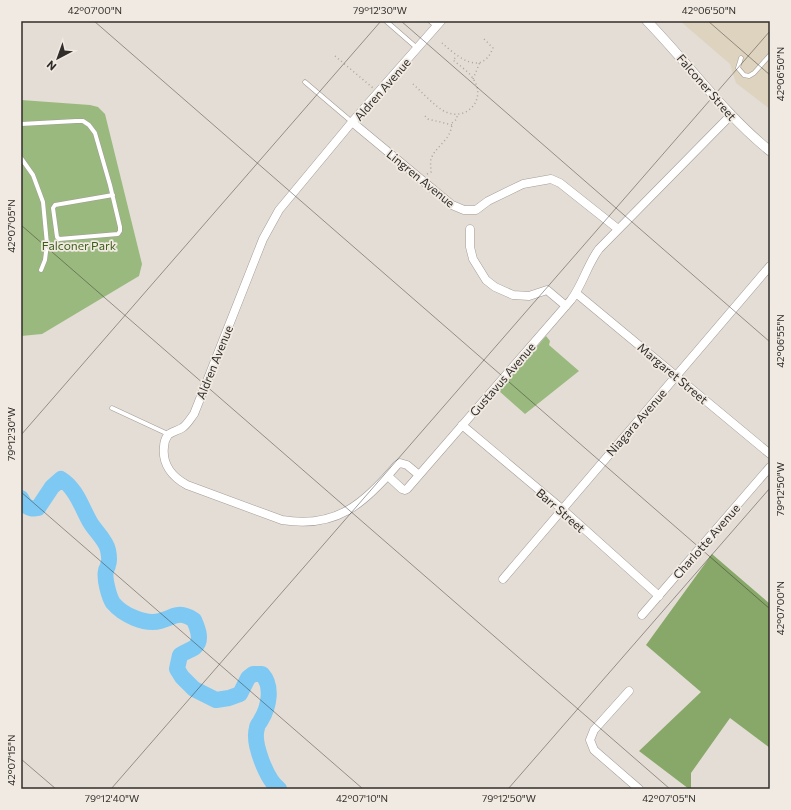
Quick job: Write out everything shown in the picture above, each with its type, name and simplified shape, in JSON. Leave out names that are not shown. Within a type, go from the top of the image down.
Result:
[{"type":"street","name":"Falconer Street","points":[[647,21],[668,42],[731,115],[754,139],[770,151]]},
{"type":"street","name":"Aldren Avenue","points":[[169,435],[185,425],[194,414],[263,239],[279,210],[352,122],[418,48],[436,23]]},
{"type":"street","points":[[618,229],[731,115]]},
{"type":"street","name":"Lingren Avenue","points":[[352,122],[449,202],[464,210],[476,210],[488,201],[523,184],[551,179],[560,183],[618,229]]},
{"type":"street","points":[[470,229],[470,247],[473,259],[486,280],[495,287],[513,295],[529,296],[547,290],[566,306]]},
{"type":"street","name":"Gustavus Avenue","points":[[388,476],[405,490],[419,475],[566,306],[576,293],[591,262],[603,245],[618,229]]},
{"type":"street","name":"Niagara Avenue","points":[[503,579],[770,266]]},
{"type":"street","name":"Margaret Street","points":[[576,293],[770,454]]},
{"type":"street","name":"Barr Street","points":[[462,425],[562,509],[659,596]]},
{"type":"street","points":[[169,435],[165,441],[164,459],[168,468],[179,480],[187,485],[210,494],[282,520],[304,522],[320,520],[343,514],[373,491],[388,476],[396,465],[402,463],[408,465],[419,475]]},
{"type":"street","name":"Charlotte Avenue","points":[[642,615],[770,467]]},
{"type":"street","points":[[629,691],[594,730],[590,740],[594,750],[639,789]]},
{"type":"lane","points":[[386,21],[418,48]]},
{"type":"lane","points":[[742,58],[738,68],[744,75],[749,76],[754,73],[770,55]]},
{"type":"lane","points":[[305,82],[352,122]]},
{"type":"lane","points":[[21,124],[83,121],[89,125],[95,133],[112,194],[120,230],[118,234],[59,240],[57,237],[53,208],[55,205],[112,194]]},
{"type":"lane","points":[[21,158],[33,175],[43,202],[46,244],[45,260],[41,270]]},
{"type":"lane","points":[[112,408],[169,435]]},
{"type":"path","points":[[442,43],[465,61],[472,63],[480,62],[488,57],[493,48],[482,37]]},
{"type":"path","points":[[335,56],[373,88]]},
{"type":"path","points":[[413,84],[443,111],[457,115],[469,111],[476,103],[479,92],[474,79],[453,60],[457,56]]},
{"type":"path","points":[[474,79],[480,62]]},
{"type":"path","points":[[424,173],[428,174],[431,172],[431,159],[452,130],[452,124],[457,119],[457,115]]},
{"type":"path","points":[[425,116],[428,119],[452,124]]},
{"type":"shaded area","points":[[680,21],[770,21],[770,109],[736,83],[730,64]]},
{"type":"green space","name":"Falconer Park","points":[[21,100],[90,105],[98,107],[105,114],[142,264],[139,276],[42,334],[21,336]]},
{"type":"green space","points":[[546,336],[550,341],[549,345],[579,371],[525,414],[499,391]]},
{"type":"green space","points":[[712,554],[770,604],[770,748],[730,718],[691,773],[691,789],[689,789],[639,751],[701,692],[646,645]]},
{"type":"waterway","points":[[21,498],[28,507],[38,508],[52,487],[61,479],[75,493],[90,522],[107,546],[109,560],[106,570],[106,583],[113,603],[128,615],[148,622],[160,621],[177,615],[184,615],[194,620],[199,634],[199,641],[195,647],[180,655],[177,669],[182,677],[194,689],[216,700],[229,698],[240,694],[248,678],[253,674],[262,674],[268,684],[269,697],[264,715],[257,727],[257,743],[265,770],[279,789]]}]
